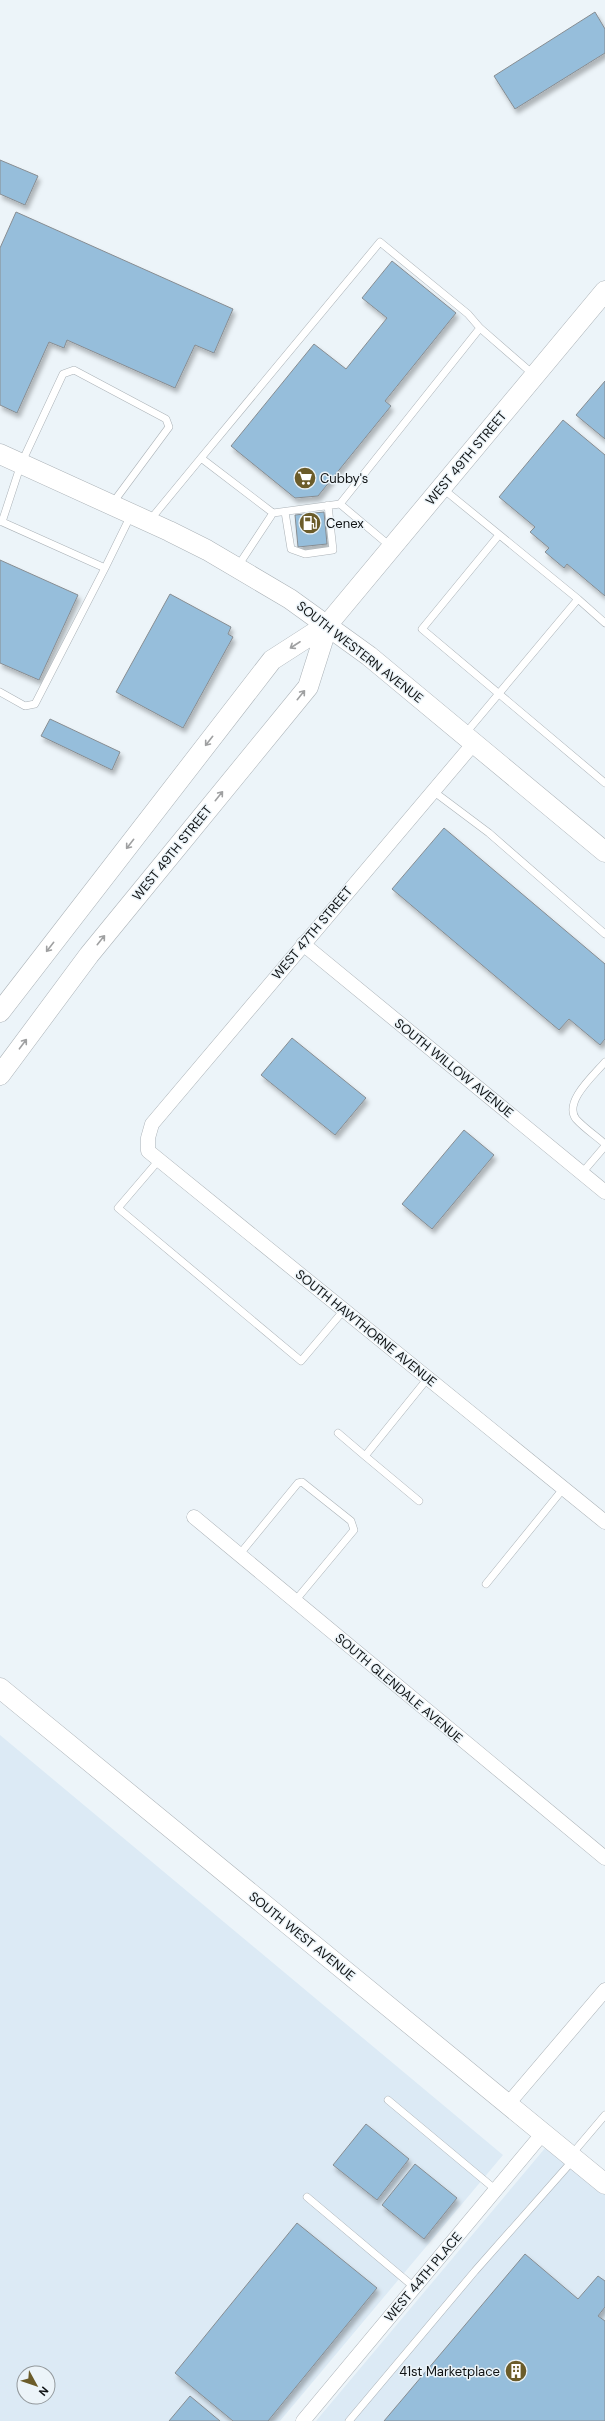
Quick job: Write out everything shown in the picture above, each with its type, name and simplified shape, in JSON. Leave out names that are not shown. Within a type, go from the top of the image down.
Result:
[{"type":"street","name":"WEST 49TH STREET","points":[[0,1012],[272,660],[328,624],[605,291]]},
{"type":"street","name":"SOUTH WESTERN AVENUE","points":[[0,454],[140,518],[237,567],[328,624],[604,850]]},
{"type":"street","name":"WEST 49TH STREET","points":[[0,1075],[89,955],[308,687],[328,624]]},
{"type":"street","name":"WEST 47TH STREET","points":[[152,1124],[433,791],[469,739]]},
{"type":"street","name":"SOUTH WILLOW AVENUE","points":[[303,944],[605,1192]]},
{"type":"street","name":"SOUTH HAWTHORNE AVENUE","points":[[152,1124],[148,1138],[148,1151],[605,1522]]},
{"type":"street","name":"SOUTH GLENDALE AVENUE","points":[[194,1517],[605,1858]]},
{"type":"street","name":"SOUTH WEST AVENUE","points":[[0,1688],[605,2184]]},
{"type":"street","points":[[508,2104],[605,1990]]},
{"type":"street","name":"WEST 44TH PLACE","points":[[303,2421],[543,2133]]},
{"type":"lane","points":[[0,692],[25,706],[35,704],[106,568],[140,518],[201,458],[380,242],[468,314],[480,328],[534,375]]},
{"type":"lane","points":[[340,504],[480,328]]},
{"type":"lane","points":[[106,568],[1,521],[21,464],[63,374],[74,370],[166,419],[168,427],[112,505]]},
{"type":"lane","points":[[201,458],[272,513],[340,504],[392,547]]},
{"type":"lane","points":[[442,488],[578,599],[605,623]]},
{"type":"lane","points":[[285,512],[291,549],[305,554],[333,550],[328,531],[328,505]]},
{"type":"lane","points":[[237,567],[272,513]]},
{"type":"lane","points":[[289,534],[296,533]]},
{"type":"lane","points":[[499,535],[422,629],[500,692],[605,783]]},
{"type":"lane","points":[[469,739],[500,692],[578,599]]},
{"type":"lane","points":[[433,791],[489,833],[605,934]]},
{"type":"lane","points":[[582,1173],[605,1145],[576,1119],[572,1109],[574,1099],[605,1062]]},
{"type":"lane","points":[[159,1160],[118,1208],[301,1361],[344,1310]]},
{"type":"lane","points":[[365,1456],[428,1378]]},
{"type":"lane","points":[[338,1433],[418,1501]]},
{"type":"lane","points":[[239,1555],[298,1483],[302,1482],[352,1521],[354,1530],[295,1601]]},
{"type":"lane","points":[[486,1584],[563,1488]]},
{"type":"lane","points":[[388,2100],[496,2190]]},
{"type":"lane","points":[[349,2421],[572,2157],[605,2115]]},
{"type":"lane","points":[[307,2197],[414,2287]]},
{"type":"shaded area","points":[[0,1735],[503,2155],[280,2421],[0,2421]]},
{"type":"shaded area","points":[[546,2147],[605,2195],[605,2421],[316,2421]]},
{"type":"building","points":[[595,12],[605,29],[605,53],[515,109],[494,76]]},
{"type":"building","points":[[0,160],[38,176],[25,205],[0,194]]},
{"type":"building","points":[[16,212],[233,309],[214,353],[195,345],[175,388],[67,340],[64,348],[49,342],[17,413],[0,405],[0,248]]},
{"type":"building","points":[[392,261],[456,313],[385,401],[391,406],[318,496],[295,498],[231,446],[314,344],[346,369],[387,318],[362,298]]},
{"type":"building","points":[[605,381],[605,439],[576,415]]},
{"type":"building","points":[[563,420],[605,455],[605,596],[567,564],[564,568],[545,552],[549,548],[530,532],[535,527],[499,497]]},
{"type":"building","name":"Cenex","points":[[324,512],[327,544],[298,547],[295,515]]},
{"type":"building","points":[[0,560],[78,595],[39,680],[0,663]]},
{"type":"building","points":[[170,594],[231,627],[228,634],[233,637],[183,728],[116,692]]},
{"type":"building","points":[[50,719],[120,752],[112,770],[41,736]]},
{"type":"building","points":[[444,828],[605,964],[605,1039],[600,1045],[569,1019],[559,1030],[392,889]]},
{"type":"building","points":[[292,1038],[366,1098],[335,1135],[261,1075]]},
{"type":"building","points":[[464,1130],[494,1155],[432,1229],[402,1204]]},
{"type":"building","points":[[366,2124],[409,2159],[377,2200],[333,2165]]},
{"type":"building","points":[[415,2164],[457,2198],[424,2239],[382,2205]]},
{"type":"building","points":[[297,2223],[377,2288],[268,2421],[233,2421],[175,2373]]},
{"type":"building","name":"41st Marketplace","points":[[525,2254],[578,2299],[598,2276],[605,2281],[605,2307],[598,2316],[605,2321],[605,2421],[384,2421]]},
{"type":"building","points":[[190,2396],[220,2421],[169,2421]]},
{"type":"place","name":"Cubby's","points":[[305,478]]},
{"type":"place","name":"Cenex","points":[[310,523]]},
{"type":"place","name":"41st Marketplace","points":[[516,2371]]}]
